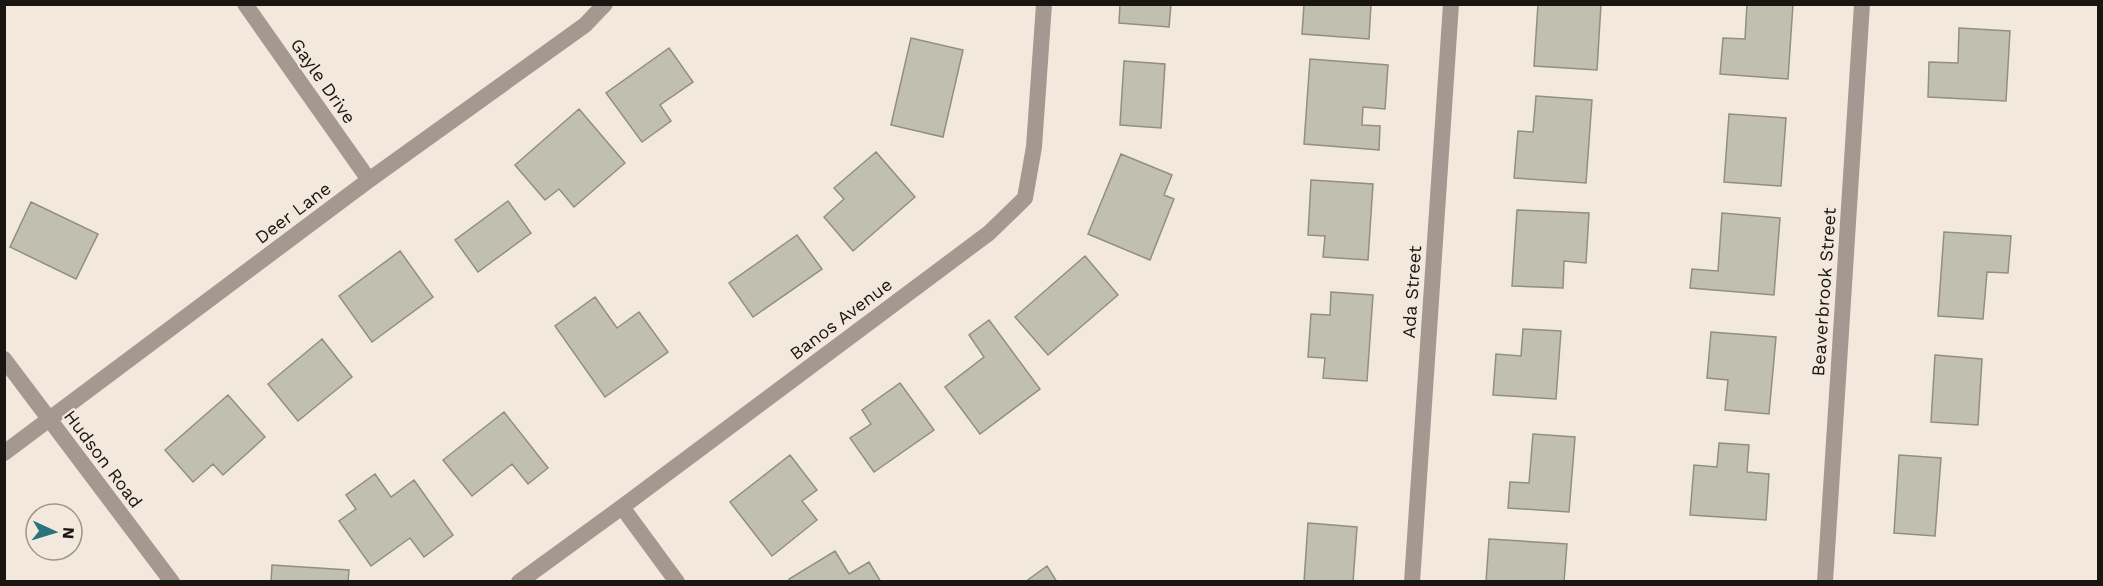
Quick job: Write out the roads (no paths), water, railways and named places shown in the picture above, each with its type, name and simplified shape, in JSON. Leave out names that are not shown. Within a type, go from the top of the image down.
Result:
[{"type":"street","name":"Gayle Drive","points":[[245,4],[369,180]]},
{"type":"street","name":"Deer Lane","points":[[4,453],[369,180],[585,25],[605,4]]},
{"type":"street","name":"Banos Avenue","points":[[519,582],[989,233],[1025,198],[1035,147],[1044,4]]},
{"type":"street","name":"Ada Street","points":[[1412,582],[1451,4]]},
{"type":"street","name":"Beaverbrook Street","points":[[1825,582],[1862,4]]},
{"type":"street","name":"Hudson Road","points":[[4,359],[172,582]]},
{"type":"street","points":[[622,507],[677,582]]}]
